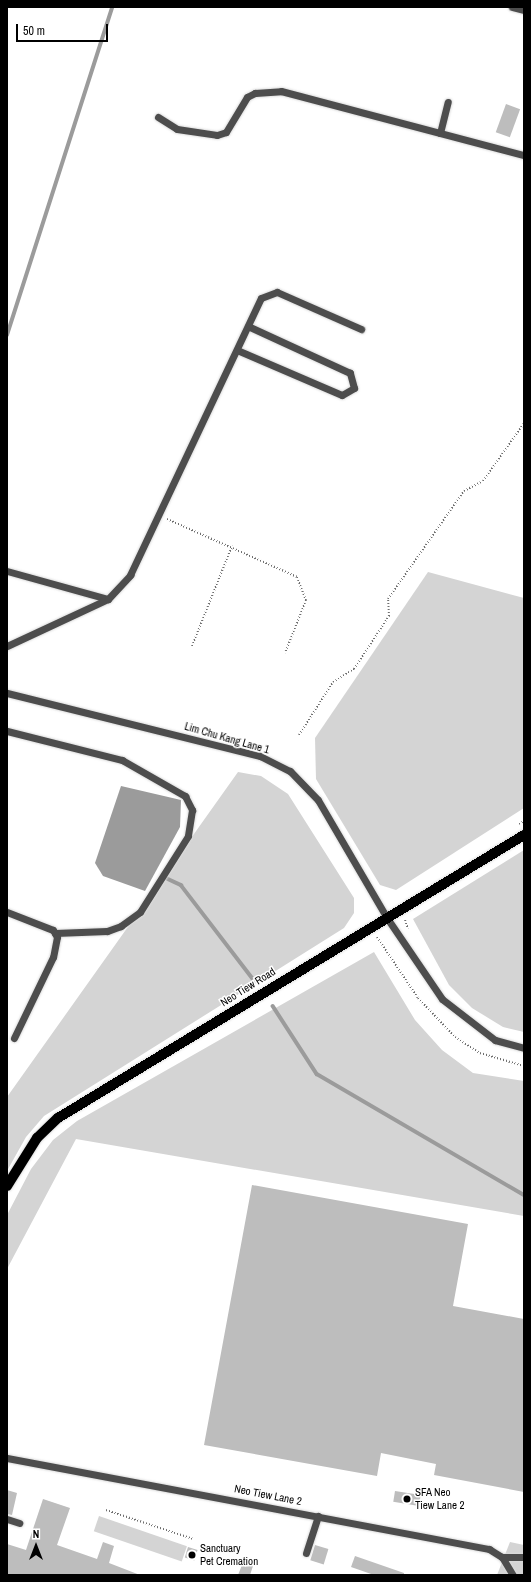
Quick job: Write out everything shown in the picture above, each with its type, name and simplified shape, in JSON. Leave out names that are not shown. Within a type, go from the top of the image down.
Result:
[{"type":"main road","name":"Neo Tiew Road","points":[[7,1186],[37,1138],[58,1118],[524,835]]},
{"type":"street","points":[[512,7],[524,10]]},
{"type":"street","points":[[158,117],[177,129],[217,136],[226,132],[248,97],[255,93],[281,91],[524,155]]},
{"type":"street","points":[[440,133],[448,102]]},
{"type":"street","points":[[7,646],[108,599],[130,575],[261,298],[272,292],[361,329]]},
{"type":"street","points":[[237,350],[342,395],[354,388],[350,373],[248,326]]},
{"type":"street","points":[[7,571],[108,599]]},
{"type":"street","name":"Lim Chu Kang Lane 1","points":[[7,693],[260,756],[290,771],[318,800],[387,918],[442,999],[495,1040],[524,1048]]},
{"type":"street","points":[[7,731],[122,760],[185,796],[192,810],[188,836],[140,912],[122,926],[107,931],[55,933],[7,912]]},
{"type":"street","points":[[14,1038],[52,957],[55,933]]},
{"type":"street","name":"Neo Tiew Lane 2","points":[[7,1458],[489,1549],[502,1557],[513,1575]]},
{"type":"street","points":[[306,1553],[318,1516]]},
{"type":"street","points":[[7,1519],[19,1523]]},
{"type":"street","points":[[502,1557],[524,1557]]},
{"type":"path","points":[[299,735],[333,682],[354,669],[389,616],[388,599],[464,491],[483,480],[524,423]]},
{"type":"path","points":[[158,515],[232,546],[297,577],[304,590],[306,600],[285,653]]},
{"type":"path","points":[[192,646],[232,546]]},
{"type":"path","points":[[401,910],[409,934]]},
{"type":"path","points":[[106,1510],[193,1539]]},
{"type":"shaded area","points":[[428,572],[524,598],[524,808],[396,890],[380,885],[316,779],[315,738]]},
{"type":"shaded area","points":[[238,772],[261,776],[288,794],[354,898],[354,913],[344,928],[44,1116],[26,1137],[7,1171],[7,1097]]},
{"type":"shaded area","points":[[121,786],[181,800],[180,827],[145,891],[103,876],[95,863]]},
{"type":"shaded area","points":[[524,850],[524,1032],[503,1027],[472,1008],[449,985],[413,919]]},
{"type":"shaded area","points":[[374,952],[415,1020],[442,1050],[473,1073],[524,1081],[524,1216],[76,1139],[7,1269],[7,1215],[31,1169],[53,1140],[77,1121]]},
{"type":"shaded area","points":[[99,1516],[187,1546],[182,1561],[94,1531]]},
{"type":"shaded area","points":[[510,1542],[524,1545],[524,1575],[497,1575]]},
{"type":"building","points":[[506,104],[520,109],[510,137],[496,132]]},
{"type":"building","points":[[252,1185],[468,1224],[453,1306],[524,1319],[524,1492],[434,1475],[436,1464],[381,1453],[377,1476],[204,1445]]},
{"type":"building","points":[[7,1490],[17,1493],[12,1515],[7,1514]]},
{"type":"building","name":"SFA Neo Tiew Lane 2","points":[[395,1491],[421,1495],[419,1506],[393,1502]]},
{"type":"building","points":[[43,1499],[70,1508],[57,1545],[97,1559],[103,1542],[114,1546],[109,1563],[140,1575],[7,1575],[7,1544],[26,1550]]},
{"type":"building","points":[[315,1545],[328,1549],[324,1564],[310,1560]]},
{"type":"building","points":[[188,1547],[198,1550],[194,1560],[185,1558]]},
{"type":"building","points":[[355,1556],[404,1573],[404,1575],[374,1575],[351,1567]]},
{"type":"building","points":[[244,1560],[254,1563],[250,1575],[238,1575]]},
{"type":"waterway","points":[[7,335],[112,7]]},
{"type":"waterway","points":[[166,878],[181,885],[254,980]]},
{"type":"waterway","points":[[273,1006],[317,1074],[524,1195]]},
{"type":"place","name":"SFA Neo Tiew Lane 2","points":[[407,1499]]},
{"type":"place","name":"Sanctuary Pet Cremation","points":[[192,1555]]}]
